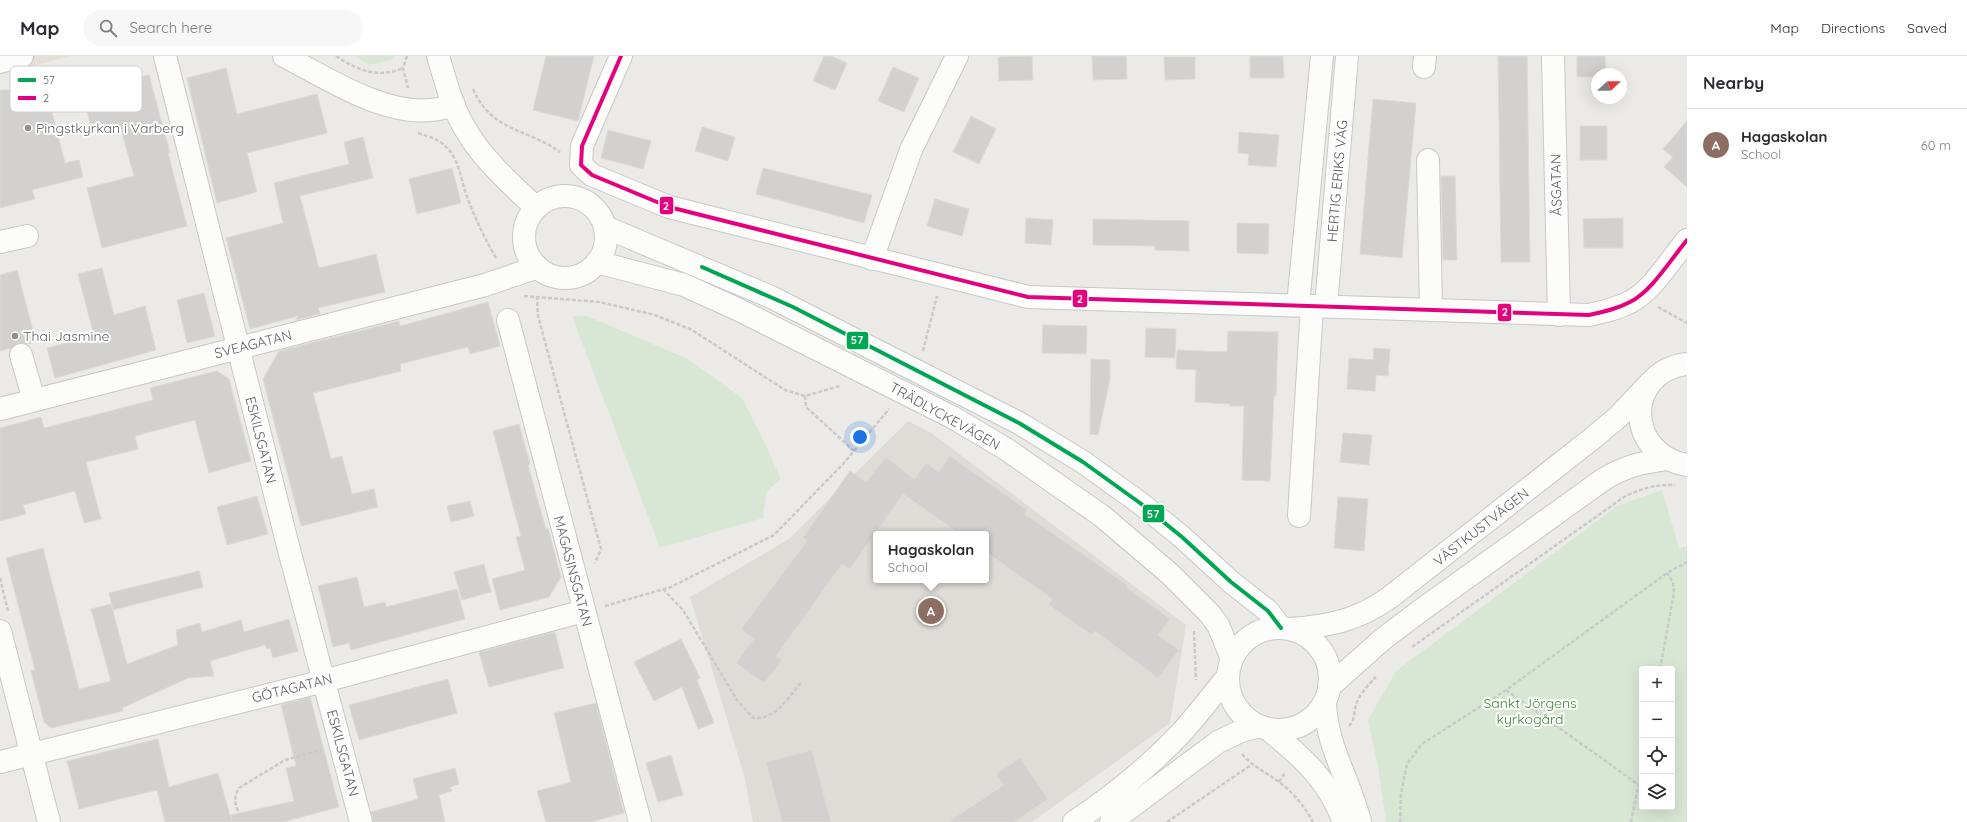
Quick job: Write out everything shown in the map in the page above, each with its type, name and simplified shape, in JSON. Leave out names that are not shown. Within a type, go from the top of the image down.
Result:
[{"type":"street","points":[[0,62],[22,56]]},
{"type":"street","name":"ESKILSGATAN","points":[[165,56],[237,348],[361,822]]},
{"type":"street","points":[[284,56],[376,101],[411,109],[428,110],[454,105]]},
{"type":"street","points":[[438,56],[454,105],[463,126],[480,150],[536,208]]},
{"type":"street","points":[[621,56],[582,146],[580,166],[592,175],[669,207],[1028,297],[1588,315],[1612,310],[1631,302],[1641,294],[1687,240]]},
{"type":"street","points":[[872,259],[911,150],[957,56]]},
{"type":"street","name":"HERTIG ERIKS VÄG","points":[[1299,516],[1312,306],[1322,56]]},
{"type":"street","name":"HERTIG ERIKS VÄG","points":[[1312,306],[1347,56]]},
{"type":"street","name":"ÅSGATAN","points":[[1553,56],[1559,315]]},
{"type":"street","points":[[1428,160],[1431,309]]},
{"type":"street","points":[[562,196],[581,199],[596,210],[602,218],[605,227],[605,246],[597,262],[589,270],[579,275],[557,277],[538,267],[526,248],[525,238],[528,222],[536,208],[552,198],[562,196]]},
{"type":"street","name":"TRÄDLYCKEVÄGEN","points":[[605,227],[771,297],[1019,423],[1083,462],[1140,503],[1268,611],[1285,629]]},
{"type":"street","points":[[0,242],[27,236]]},
{"type":"street","name":"TRÄDLYCKEVÄGEN","points":[[597,262],[691,288],[850,365],[952,417],[1006,449],[1102,516],[1200,602],[1214,619],[1225,640],[1230,667]]},
{"type":"street","points":[[505,278],[538,267]]},
{"type":"street","name":"SVEAGATAN","points":[[0,409],[485,285],[505,278]]},
{"type":"street","name":"MAGASINSGATAN","points":[[508,320],[640,822]]},
{"type":"street","points":[[21,355],[34,400]]},
{"type":"street","name":"VÄSTKUSTVÄGEN","points":[[1285,629],[1336,624],[1355,618],[1383,602],[1593,438],[1618,417],[1662,372],[1676,365],[1687,364]]},
{"type":"street","points":[[1650,383],[1643,396],[1640,411],[1641,425],[1646,439],[1656,451],[1677,462]]},
{"type":"street","points":[[1111,822],[1194,758],[1226,737],[1264,727],[1285,730],[1301,725],[1315,715],[1327,694],[1377,644],[1414,615],[1604,478],[1628,466],[1642,462],[1677,462]]},
{"type":"street","name":"GÖTAGATAN","points":[[0,762],[324,681],[584,612]]},
{"type":"street","points":[[1074,822],[1120,789],[1181,733],[1205,704],[1230,667],[1244,642],[1252,636],[1271,629],[1285,629],[1310,638],[1324,655],[1328,665],[1326,726],[1356,805],[1360,822]]},
{"type":"street","points":[[0,631],[49,822]]},
{"type":"street","points":[[1230,667],[1230,691],[1236,706],[1242,714],[1264,727],[1314,769],[1326,784],[1336,802],[1344,822]]},
{"type":"path","points":[[336,56],[367,72],[393,73],[403,68]]},
{"type":"path","points":[[406,56],[403,68],[408,86],[412,131],[437,138],[449,150],[456,160],[466,193],[480,228],[513,296],[599,302],[655,315],[692,330],[785,390],[805,396],[846,385]]},
{"type":"path","points":[[470,82],[478,102],[486,112],[499,122],[558,150],[580,166]]},
{"type":"path","points":[[922,354],[942,276]]},
{"type":"path","points":[[1641,294],[1664,311],[1687,323]]},
{"type":"path","points":[[805,396],[806,407],[854,451]]},
{"type":"path","points":[[584,612],[671,587],[774,535],[854,451],[892,406]]},
{"type":"path","points":[[1405,651],[1624,497],[1640,490],[1662,484],[1677,485]]},
{"type":"path","points":[[1400,822],[1401,794],[1407,764],[1422,744],[1506,690],[1666,573],[1687,562]]},
{"type":"path","points":[[1661,666],[1674,593],[1673,582],[1666,573]]},
{"type":"path","points":[[663,589],[683,610],[737,700],[753,718],[773,715],[801,682]]},
{"type":"path","points":[[1193,626],[1196,636],[1196,689],[1205,704]]},
{"type":"path","points":[[1330,739],[1343,732],[1352,723],[1356,704],[1368,685],[1378,675]]},
{"type":"path","points":[[1506,690],[1639,785],[1631,822]]},
{"type":"path","points":[[1226,737],[1251,765],[1279,782],[1303,806],[1313,822]]},
{"type":"path","points":[[238,810],[235,803],[236,794],[239,788],[264,772],[285,760],[341,746]]},
{"type":"path","points":[[1279,782],[1293,761],[1299,755]]},
{"type":"path","points":[[1167,822],[1251,765]]},
{"type":"shaded area","points":[[0,56],[69,56],[33,66],[10,66],[10,72],[0,75]]},
{"type":"shaded area","points":[[908,421],[930,432],[1186,625],[1170,723],[1032,822],[753,822],[744,775],[690,597],[789,539]]},
{"type":"green space","points":[[355,56],[394,56],[391,60],[369,65]]},
{"type":"green space","points":[[572,316],[587,316],[688,359],[742,398],[781,479],[767,491],[763,518],[660,548]]},
{"type":"green space","name":"Sankt Jörgens kyrkogård","points":[[1662,490],[1679,548],[1687,546],[1687,822],[1386,822],[1378,767],[1368,720],[1396,671],[1617,506]]},
{"type":"building","points":[[546,56],[594,56],[578,121],[533,110]]},
{"type":"building","points":[[824,56],[831,56],[847,63],[835,90],[813,81]]},
{"type":"building","points":[[1032,56],[1033,80],[999,81],[998,57]]},
{"type":"building","points":[[1092,56],[1126,56],[1127,79],[1093,80]]},
{"type":"building","points":[[1250,56],[1283,56],[1284,78],[1250,78]]},
{"type":"building","points":[[1498,56],[1527,56],[1530,262],[1501,262]]},
{"type":"building","points":[[1577,56],[1605,56],[1606,68],[1591,68],[1591,77],[1577,77]]},
{"type":"building","points":[[1164,57],[1195,57],[1195,79],[1165,80]]},
{"type":"building","points":[[893,67],[919,78],[904,112],[878,101]]},
{"type":"building","points":[[226,68],[237,114],[317,94],[327,133],[247,153],[257,192],[217,203],[187,78]]},
{"type":"building","points":[[149,75],[170,153],[168,153],[187,226],[102,248],[87,188],[134,176],[120,126],[93,133],[87,112],[142,112],[142,77]]},
{"type":"building","name":"Pingstkyrkan i Varberg","points":[[0,90],[10,90],[10,112],[52,112],[65,163],[79,160],[83,177],[32,190],[35,199],[0,208]]},
{"type":"building","points":[[1373,99],[1416,103],[1402,258],[1360,254]]},
{"type":"building","points":[[971,116],[996,129],[979,164],[953,152]]},
{"type":"building","points":[[1687,121],[1687,187],[1664,167],[1673,157],[1663,149]]},
{"type":"building","points":[[1580,126],[1607,126],[1607,160],[1580,160]]},
{"type":"building","points":[[702,127],[735,137],[728,161],[695,151]]},
{"type":"building","points":[[608,130],[651,141],[643,169],[601,158]]},
{"type":"building","points":[[1239,132],[1279,135],[1276,167],[1248,165],[1249,154],[1238,153]]},
{"type":"building","points":[[363,137],[373,178],[300,196],[319,268],[376,254],[385,292],[318,308],[320,314],[296,320],[298,316],[250,329],[226,238],[283,223],[274,183],[349,164],[344,142]]},
{"type":"building","points":[[452,168],[461,203],[417,214],[409,179]]},
{"type":"building","points":[[763,168],[872,195],[864,223],[756,194]]},
{"type":"building","points":[[1441,176],[1455,176],[1457,260],[1443,260]]},
{"type":"building","points":[[935,199],[969,209],[962,236],[927,226]]},
{"type":"building","points":[[1026,218],[1053,220],[1051,245],[1025,243]]},
{"type":"building","points":[[1623,218],[1623,248],[1584,248],[1583,219]]},
{"type":"building","points":[[1093,219],[1189,221],[1189,251],[1155,250],[1155,246],[1093,245]]},
{"type":"building","points":[[1237,223],[1269,224],[1268,254],[1237,253]]},
{"type":"building","points":[[102,268],[114,315],[145,306],[156,350],[55,378],[47,348],[94,336],[78,274]]},
{"type":"building","points":[[17,270],[36,342],[26,344],[18,343],[11,348],[0,351],[0,275]]},
{"type":"building","points":[[204,293],[215,336],[187,343],[177,300]]},
{"type":"building","points":[[488,302],[500,346],[470,354],[468,347],[400,364],[401,371],[313,393],[331,459],[342,456],[352,494],[374,489],[378,507],[301,526],[263,379],[279,351],[399,321],[400,326]]},
{"type":"building","points":[[1043,325],[1087,326],[1086,354],[1042,353]]},
{"type":"building","points":[[1146,328],[1176,329],[1175,358],[1145,357]]},
{"type":"building","points":[[1228,331],[1278,332],[1276,396],[1274,396],[1270,481],[1242,480],[1244,406],[1229,406],[1230,404],[1195,402],[1196,370],[1176,369],[1177,350],[1227,352]]},
{"type":"building","points":[[1374,348],[1390,349],[1388,376],[1376,375],[1375,391],[1347,389],[1349,358],[1373,360]]},
{"type":"building","points":[[1091,359],[1110,360],[1110,379],[1098,435],[1090,434]]},
{"type":"building","points":[[217,371],[229,379],[251,461],[209,473],[195,420],[135,436],[138,449],[86,462],[101,519],[84,523],[75,491],[23,505],[26,514],[0,521],[0,428],[41,417],[44,428],[153,400],[150,388]]},
{"type":"building","points":[[519,424],[530,464],[528,465],[546,529],[548,528],[561,577],[549,597],[500,610],[492,579],[525,570],[516,537],[521,536],[493,431]]},
{"type":"building","points":[[1343,433],[1372,435],[1369,465],[1340,462]]},
{"type":"building","points":[[950,456],[1027,510],[1025,514],[1127,585],[1126,587],[1170,619],[1158,635],[1179,650],[1158,678],[1095,631],[1092,635],[1049,605],[1052,599],[989,554],[989,531],[956,531],[903,494],[877,531],[873,531],[873,536],[850,569],[842,564],[776,656],[782,660],[764,683],[736,663],[754,639],[741,629],[807,541],[803,537],[850,471],[866,482],[886,457],[914,479],[926,463],[939,472]]},
{"type":"building","points":[[257,496],[268,534],[227,545],[217,507]]},
{"type":"building","points":[[1338,497],[1368,499],[1364,551],[1334,548]]},
{"type":"building","points":[[470,501],[474,516],[451,522],[447,506]]},
{"type":"building","points":[[43,548],[79,689],[111,681],[91,609],[111,604],[127,664],[178,645],[176,630],[200,623],[202,632],[241,620],[244,632],[289,619],[298,651],[273,658],[270,648],[267,649],[265,645],[210,661],[214,676],[188,678],[122,708],[123,711],[51,728],[44,722],[31,671],[35,670],[6,558]]},
{"type":"building","points":[[484,564],[491,592],[462,600],[454,572]]},
{"type":"building","points":[[199,571],[203,587],[113,610],[109,593]]},
{"type":"building","points":[[357,577],[364,607],[385,602],[386,607],[457,589],[465,619],[351,650],[349,643],[333,647],[318,586]]},
{"type":"building","points":[[555,632],[564,668],[489,687],[479,652]]},
{"type":"building","points":[[681,639],[700,678],[697,680],[714,723],[698,729],[682,687],[654,701],[634,662]]},
{"type":"building","points":[[448,679],[457,713],[359,740],[349,705]]},
{"type":"building","points":[[310,697],[339,807],[283,822],[232,822],[231,815],[294,801],[286,768],[296,766],[281,705]]},
{"type":"building","points":[[596,703],[624,813],[591,822],[546,822],[537,791],[571,782],[554,713]]},
{"type":"building","points":[[158,739],[169,787],[218,773],[232,822],[165,822],[157,790],[79,809],[67,761]]},
{"type":"building","points":[[812,750],[831,822],[782,822],[766,762]]},
{"type":"building","points":[[671,755],[683,795],[658,802],[646,763]]},
{"type":"building","points":[[1020,758],[1048,799],[1014,822],[948,822],[1004,785],[996,774]]},
{"type":"building","points":[[455,768],[459,784],[450,787],[452,791],[439,795],[445,822],[373,822],[371,812],[418,799],[413,779]]},
{"type":"transit line","name":"2","points":[[621,56],[582,146],[581,165],[592,175],[669,207],[1028,297],[1589,315],[1620,307],[1638,297],[1661,274],[1687,240]]},
{"type":"transit line","name":"57","points":[[702,267],[793,307],[1019,423],[1083,462],[1140,503],[1182,537],[1231,582],[1268,611],[1281,628]]},
{"type":"place","name":"Pingstkyrkan i Varberg","points":[[28,128]]},
{"type":"place","name":"Thai Jasmine","points":[[15,336]]},
{"type":"place","name":"Hagaskolan","points":[[931,611]]}]
